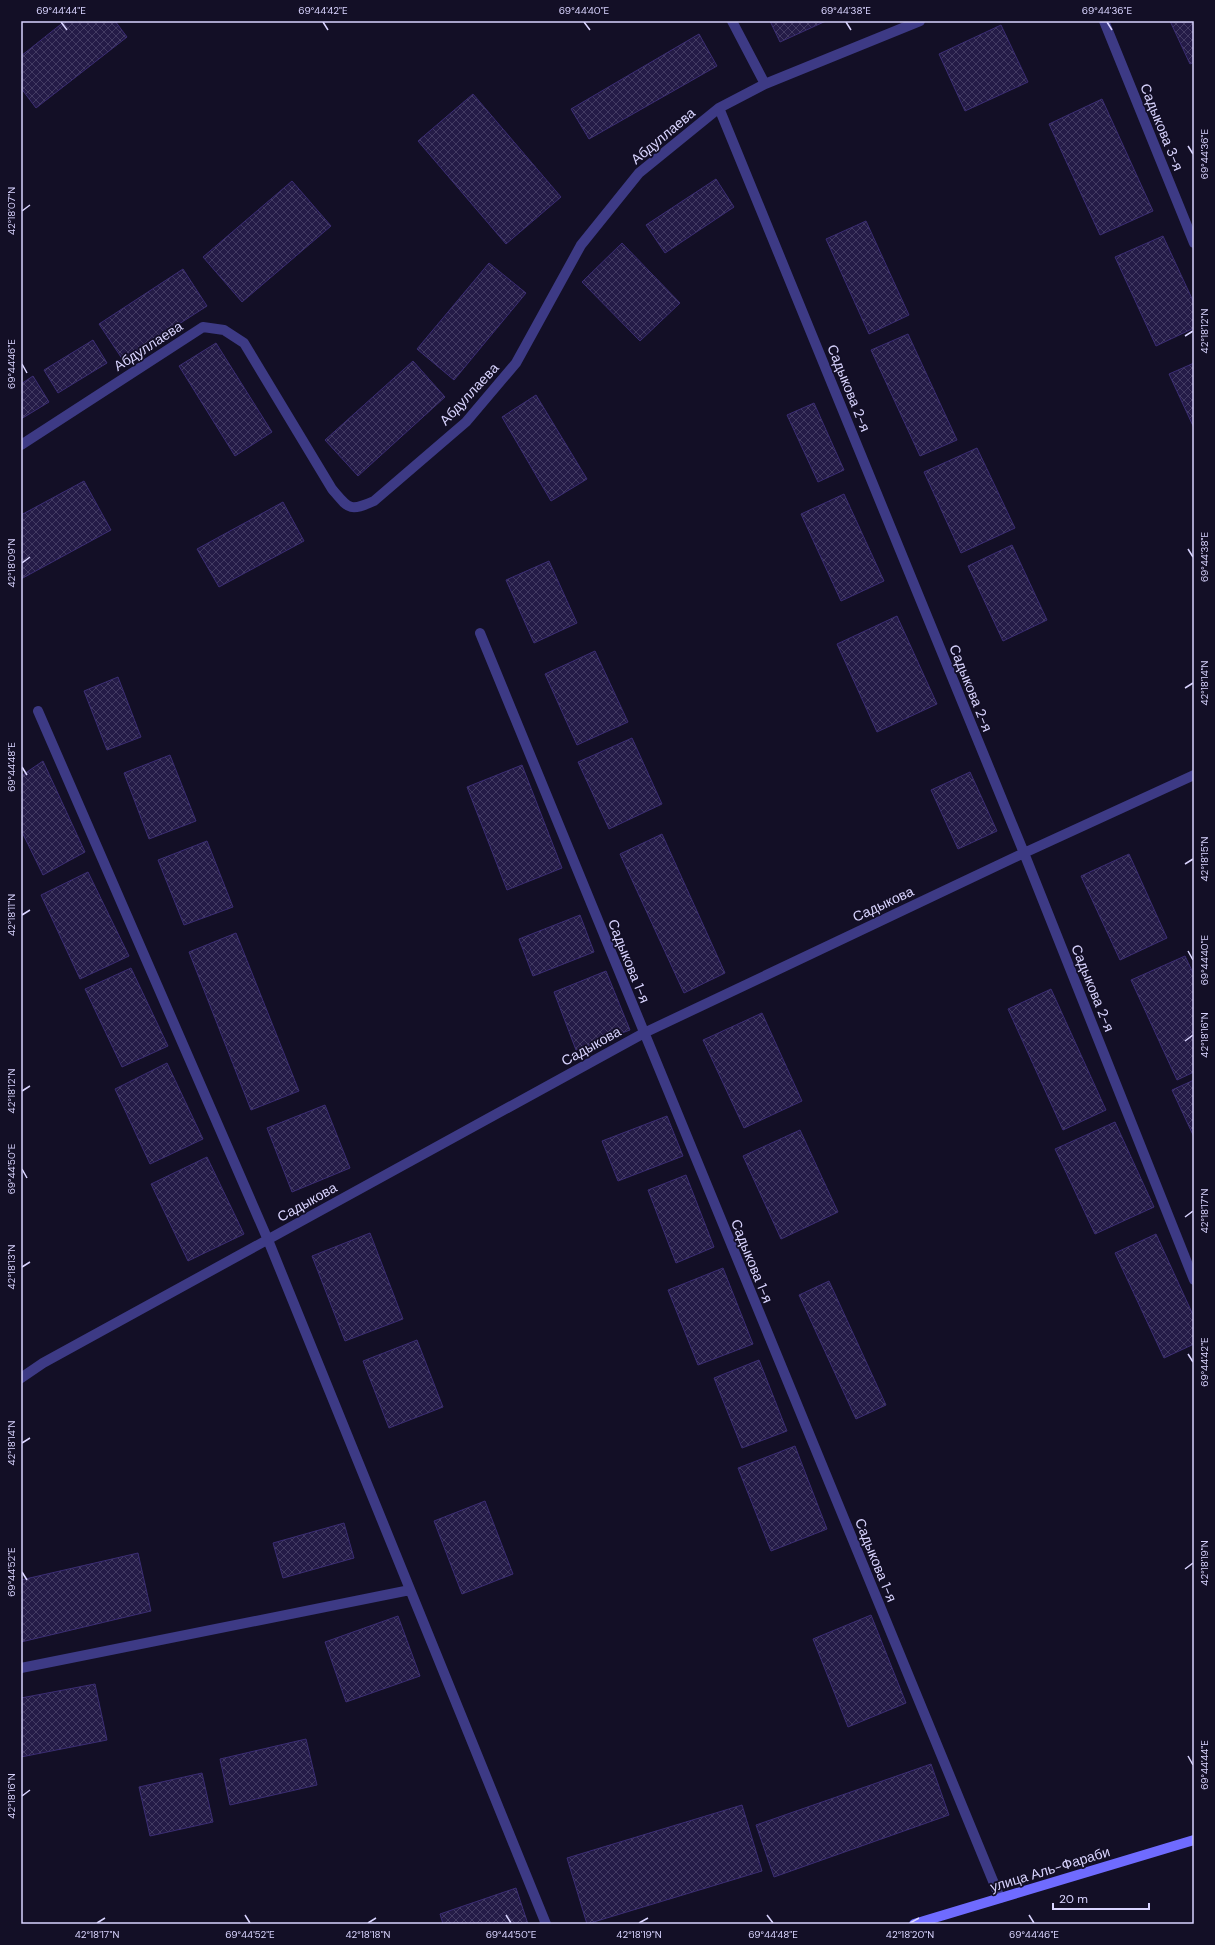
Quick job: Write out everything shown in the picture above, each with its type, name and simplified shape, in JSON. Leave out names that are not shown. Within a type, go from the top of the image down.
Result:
[{"type":"main road","name":"улица Аль-Фараби","points":[[914,1924],[1194,1840]]},
{"type":"street","points":[[732,21],[765,84]]},
{"type":"street","name":"Абдуллаева","points":[[21,445],[203,328],[224,330],[244,343],[332,489],[346,505],[357,508],[374,501],[466,422],[516,362],[582,245],[639,173],[719,108],[765,84],[920,21]]},
{"type":"street","name":"Садыкова 3-я","points":[[1104,21],[1194,243]]},
{"type":"street","name":"Садыкова 2-я","points":[[719,108],[1024,853],[1194,1280]]},
{"type":"street","name":"Садыкова 1-я","points":[[480,633],[1000,1898]]},
{"type":"street","points":[[38,712],[268,1240],[546,1924]]},
{"type":"street","name":"Садыкова","points":[[21,1378],[43,1363],[644,1033],[1024,853],[1194,775]]},
{"type":"street","points":[[21,1668],[410,1590]]},
{"type":"building","points":[[65,21],[115,21],[127,37],[36,108],[21,88],[21,56]]},
{"type":"building","points":[[770,21],[826,21],[780,42]]},
{"type":"building","points":[[1170,21],[1194,21],[1194,62],[1190,64]]},
{"type":"building","points":[[1001,25],[1028,82],[965,111],[939,54]]},
{"type":"building","points":[[699,34],[717,66],[589,139],[571,109]]},
{"type":"building","points":[[473,94],[561,197],[506,244],[418,141]]},
{"type":"building","points":[[1102,99],[1153,211],[1100,235],[1049,124]]},
{"type":"building","points":[[716,179],[734,207],[665,253],[646,225]]},
{"type":"building","points":[[292,181],[331,226],[242,302],[203,257]]},
{"type":"building","points":[[866,221],[909,315],[869,334],[826,239]]},
{"type":"building","points":[[1163,236],[1194,303],[1194,328],[1156,346],[1115,257]]},
{"type":"building","points":[[622,243],[680,303],[640,341],[582,282]]},
{"type":"building","points":[[489,263],[526,293],[454,380],[417,349]]},
{"type":"building","points":[[183,269],[207,306],[123,360],[99,324]]},
{"type":"building","points":[[908,334],[957,440],[920,456],[871,350]]},
{"type":"building","points":[[93,340],[107,363],[58,393],[44,370]]},
{"type":"building","points":[[216,343],[272,432],[235,456],[179,366]]},
{"type":"building","points":[[413,361],[445,397],[358,476],[325,440]]},
{"type":"building","points":[[1194,363],[1194,428],[1169,374]]},
{"type":"building","points":[[33,376],[49,402],[21,419],[21,384]]},
{"type":"building","points":[[536,395],[587,479],[551,501],[502,417]]},
{"type":"building","points":[[814,403],[844,470],[818,482],[787,415]]},
{"type":"building","points":[[977,448],[1015,528],[961,553],[924,472]]},
{"type":"building","points":[[84,481],[111,530],[21,579],[21,515]]},
{"type":"building","points":[[844,494],[884,581],[841,601],[801,514]]},
{"type":"building","points":[[283,502],[304,541],[219,587],[197,549]]},
{"type":"building","points":[[1012,545],[1047,620],[1003,641],[968,566]]},
{"type":"building","points":[[549,561],[577,623],[534,643],[506,580]]},
{"type":"building","points":[[897,616],[937,704],[877,732],[837,644]]},
{"type":"building","points":[[595,651],[628,722],[577,745],[545,674]]},
{"type":"building","points":[[118,677],[141,737],[107,750],[84,691]]},
{"type":"building","points":[[632,738],[662,804],[609,829],[578,762]]},
{"type":"building","points":[[170,755],[196,821],[149,839],[124,773]]},
{"type":"building","points":[[43,761],[85,852],[43,875],[21,830],[21,776]]},
{"type":"building","points":[[522,765],[562,868],[507,890],[467,787]]},
{"type":"building","points":[[970,772],[997,831],[958,849],[931,790]]},
{"type":"building","points":[[662,834],[725,973],[684,993],[620,854]]},
{"type":"building","points":[[207,841],[233,907],[184,925],[158,860]]},
{"type":"building","points":[[1129,854],[1167,938],[1120,960],[1081,876]]},
{"type":"building","points":[[88,872],[129,956],[80,979],[41,895]]},
{"type":"building","points":[[580,915],[594,952],[533,976],[519,939]]},
{"type":"building","points":[[236,933],[299,1091],[251,1110],[189,952]]},
{"type":"building","points":[[1185,956],[1194,975],[1194,1072],[1177,1080],[1131,980]]},
{"type":"building","points":[[131,968],[168,1046],[122,1067],[85,989]]},
{"type":"building","points":[[606,971],[630,1030],[576,1050],[554,992]]},
{"type":"building","points":[[1051,989],[1106,1110],[1063,1130],[1008,1009]]},
{"type":"building","points":[[762,1013],[802,1101],[744,1128],[703,1040]]},
{"type":"building","points":[[167,1063],[203,1139],[150,1164],[115,1089]]},
{"type":"building","points":[[1194,1080],[1194,1137],[1172,1090]]},
{"type":"building","points":[[325,1105],[350,1168],[292,1192],[267,1128]]},
{"type":"building","points":[[667,1116],[683,1156],[618,1181],[602,1141]]},
{"type":"building","points":[[1115,1122],[1154,1207],[1095,1234],[1055,1149]]},
{"type":"building","points":[[800,1130],[838,1212],[781,1239],[743,1156]]},
{"type":"building","points":[[207,1157],[244,1234],[188,1261],[151,1184]]},
{"type":"building","points":[[686,1175],[714,1247],[676,1263],[648,1190]]},
{"type":"building","points":[[370,1233],[403,1319],[345,1341],[312,1256]]},
{"type":"building","points":[[1156,1234],[1194,1317],[1194,1344],[1164,1358],[1115,1253]]},
{"type":"building","points":[[723,1268],[753,1344],[698,1365],[668,1290]]},
{"type":"building","points":[[829,1281],[886,1405],[856,1419],[799,1295]]},
{"type":"building","points":[[417,1340],[443,1407],[389,1428],[363,1361]]},
{"type":"building","points":[[759,1360],[787,1431],[742,1448],[714,1378]]},
{"type":"building","points":[[795,1446],[827,1529],[771,1551],[738,1468]]},
{"type":"building","points":[[485,1501],[513,1574],[462,1594],[434,1521]]},
{"type":"building","points":[[344,1523],[354,1558],[283,1578],[273,1543]]},
{"type":"building","points":[[138,1553],[151,1611],[21,1642],[21,1580]]},
{"type":"building","points":[[871,1615],[906,1703],[848,1727],[813,1639]]},
{"type":"building","points":[[398,1616],[420,1676],[346,1702],[325,1642]]},
{"type":"building","points":[[95,1684],[107,1740],[21,1757],[21,1698]]},
{"type":"building","points":[[306,1739],[317,1785],[230,1805],[220,1759]]},
{"type":"building","points":[[931,1764],[949,1815],[774,1877],[756,1825]]},
{"type":"building","points":[[202,1773],[213,1822],[150,1836],[139,1787]]},
{"type":"building","points":[[742,1805],[762,1871],[587,1924],[567,1858]]},
{"type":"building","points":[[516,1888],[528,1924],[443,1924],[440,1914]]}]
